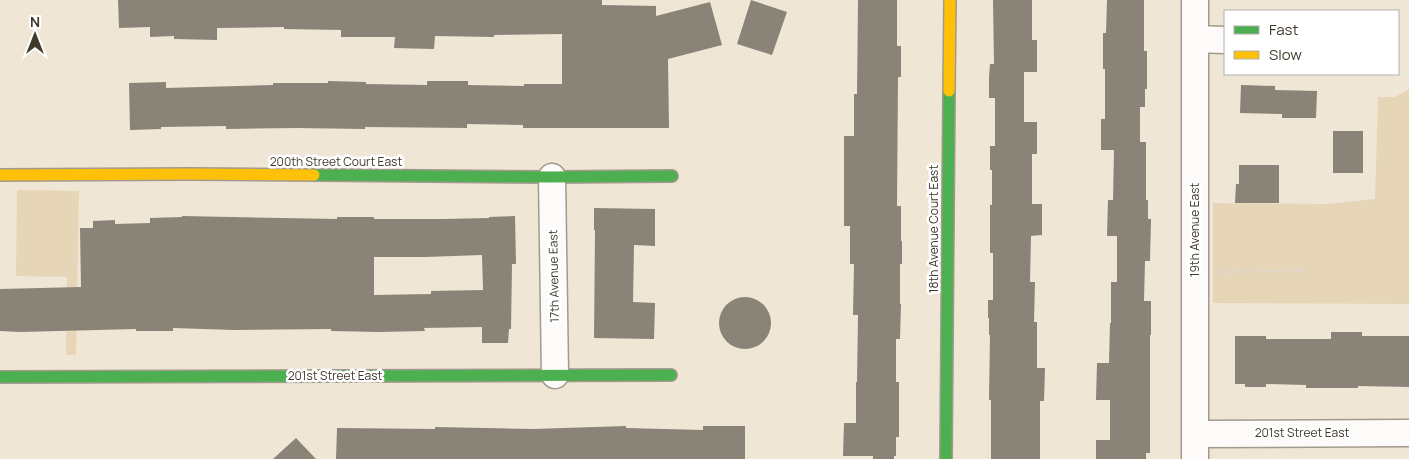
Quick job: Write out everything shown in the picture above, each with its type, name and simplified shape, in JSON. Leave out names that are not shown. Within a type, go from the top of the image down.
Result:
[{"type":"street","name":"18th Avenue Court East","points":[[946,459],[950,0]]},
{"type":"street","name":"19th Avenue East","points":[[1195,0],[1195,447]]},
{"type":"street","points":[[1195,39],[1224,40]]},
{"type":"street","name":"200th Street Court East","points":[[0,176],[190,174],[672,176]]},
{"type":"street","name":"17th Avenue East","points":[[552,177],[555,375]]},
{"type":"street","name":"201st Street East","points":[[0,377],[670,375]]},
{"type":"street","name":"201st Street East","points":[[1195,447],[1409,433]]},
{"type":"path","points":[[1195,273],[1304,271]]},
{"type":"shaded area","points":[[1409,89],[1409,304],[1213,303],[1213,203],[1328,204],[1375,199],[1378,97],[1395,97]]},
{"type":"shaded area","points":[[17,190],[79,191],[76,355],[66,355],[67,277],[16,276]]},
{"type":"building","points":[[118,0],[602,0],[602,5],[656,6],[656,16],[710,2],[722,45],[668,59],[669,128],[523,128],[523,125],[467,124],[467,128],[226,129],[226,126],[161,127],[161,129],[130,130],[129,83],[166,82],[166,88],[273,85],[273,83],[328,83],[328,81],[427,85],[427,81],[468,81],[468,85],[524,86],[524,84],[562,84],[562,34],[494,35],[494,37],[435,36],[434,49],[394,48],[395,37],[341,37],[341,30],[284,29],[284,27],[217,28],[217,40],[174,39],[174,36],[150,37],[150,27],[119,28]]},
{"type":"building","points":[[751,0],[787,12],[772,55],[737,44]]},
{"type":"building","points":[[858,0],[897,0],[897,46],[901,46],[901,77],[898,77],[897,206],[901,206],[902,264],[900,264],[900,339],[896,339],[896,382],[899,382],[899,437],[896,437],[896,456],[894,456],[894,459],[873,459],[873,456],[843,456],[844,423],[856,423],[858,315],[853,315],[854,264],[850,264],[850,226],[844,226],[844,136],[854,136],[854,94],[857,94]]},
{"type":"building","points":[[993,0],[1032,0],[1032,40],[1037,40],[1037,72],[1024,72],[1024,122],[1037,122],[1037,154],[1032,154],[1032,204],[1042,204],[1042,235],[1031,236],[1030,282],[1035,282],[1034,322],[1037,322],[1037,368],[1045,368],[1044,401],[1040,401],[1040,459],[991,459],[988,300],[993,300],[993,253],[990,253],[992,170],[990,170],[990,146],[995,146],[995,98],[989,98],[989,77],[990,64],[994,64]]},
{"type":"building","points":[[1107,0],[1144,0],[1144,51],[1147,51],[1147,89],[1145,89],[1145,107],[1140,107],[1140,142],[1146,142],[1146,200],[1148,200],[1148,219],[1151,219],[1150,261],[1145,261],[1144,301],[1151,301],[1150,453],[1146,453],[1146,459],[1096,459],[1096,440],[1110,440],[1110,400],[1096,400],[1097,363],[1109,363],[1111,282],[1117,282],[1117,236],[1107,236],[1108,200],[1113,200],[1114,150],[1101,150],[1101,119],[1105,119],[1103,33],[1106,33]]},
{"type":"building","points":[[1241,85],[1275,86],[1275,90],[1317,91],[1316,118],[1282,118],[1282,114],[1240,113]]},
{"type":"building","points":[[1333,131],[1363,131],[1363,173],[1333,173]]},
{"type":"building","points":[[1239,165],[1279,165],[1279,203],[1235,203],[1236,184],[1239,184]]},
{"type":"building","points":[[594,208],[655,209],[655,246],[634,245],[633,302],[655,303],[654,339],[594,338]]},
{"type":"building","points":[[515,216],[516,264],[512,264],[511,329],[509,329],[508,343],[482,343],[482,327],[424,328],[425,331],[378,332],[331,331],[331,329],[234,330],[173,328],[173,331],[136,331],[136,329],[0,331],[0,289],[81,287],[80,228],[93,228],[93,221],[115,220],[115,224],[150,223],[150,218],[442,219]],"holes":[[[482,255],[483,290],[431,291],[431,294],[374,295],[374,257]]]},
{"type":"building","points":[[740,297],[750,297],[760,301],[767,308],[771,323],[767,338],[760,345],[750,349],[740,349],[730,345],[723,338],[719,328],[719,318],[723,308],[730,301]]},
{"type":"building","points":[[1331,332],[1362,332],[1362,336],[1409,336],[1409,387],[1306,388],[1306,385],[1266,384],[1266,387],[1245,387],[1245,384],[1235,384],[1235,336],[1266,336],[1266,339],[1331,339]]},
{"type":"building","points":[[626,426],[626,428],[703,430],[703,426],[745,426],[745,459],[336,459],[337,428],[533,429]]},
{"type":"building","points":[[296,438],[316,459],[273,459]]},
{"type":"traffic: fast","points":[[946,459],[949,91]]},
{"type":"traffic: fast","points":[[314,175],[672,176]]},
{"type":"traffic: fast","points":[[0,377],[671,375]]},
{"type":"traffic: slow","points":[[949,91],[950,0]]},
{"type":"traffic: slow","points":[[0,175],[314,175]]}]
